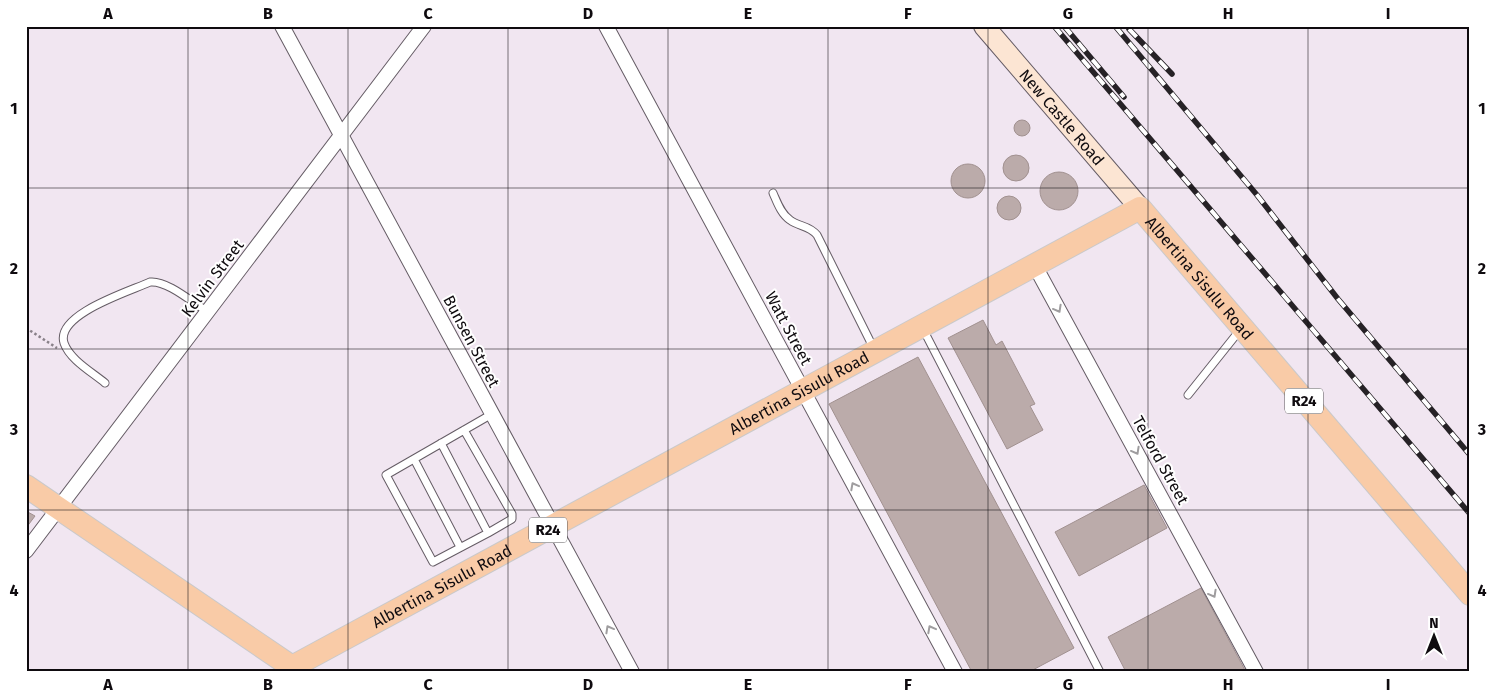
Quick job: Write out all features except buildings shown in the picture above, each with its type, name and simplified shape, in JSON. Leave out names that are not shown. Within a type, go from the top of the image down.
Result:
[{"type":"main road","name":"Albertina Sisulu Road","points":[[26,486],[293,669],[1140,208],[1470,594]]},
{"type":"street","name":"Bunsen Street","points":[[282,26],[632,672]]},
{"type":"street","name":"Kelvin Street","points":[[26,551],[424,26]]},
{"type":"street","name":"Watt Street","points":[[606,26],[955,672]]},
{"type":"street","name":"New Castle Road","points":[[984,26],[1140,208]]},
{"type":"street","name":"Telford Street","points":[[1035,266],[1256,672]]},
{"type":"lane","points":[[773,193],[786,216],[791,221],[813,230],[817,236],[875,352]]},
{"type":"lane","points":[[105,383],[83,366],[67,349],[64,340],[64,332],[86,309],[150,282],[160,282],[208,312]]},
{"type":"lane","points":[[922,327],[1100,672]]},
{"type":"lane","points":[[1188,395],[1242,328]]},
{"type":"lane","points":[[464,430],[512,514],[512,520],[433,562],[386,475],[441,443],[492,414]]},
{"type":"lane","points":[[441,443],[488,533]]},
{"type":"lane","points":[[414,459],[460,547]]},
{"type":"path","points":[[26,328],[58,348],[67,349]]},
{"type":"railway","points":[[1054,26],[1470,514]]},
{"type":"railway","points":[[1064,26],[1124,97]]},
{"type":"railway","points":[[1115,26],[1257,195],[1338,299],[1470,455]]},
{"type":"railway","points":[[1129,29],[1172,74]]}]
